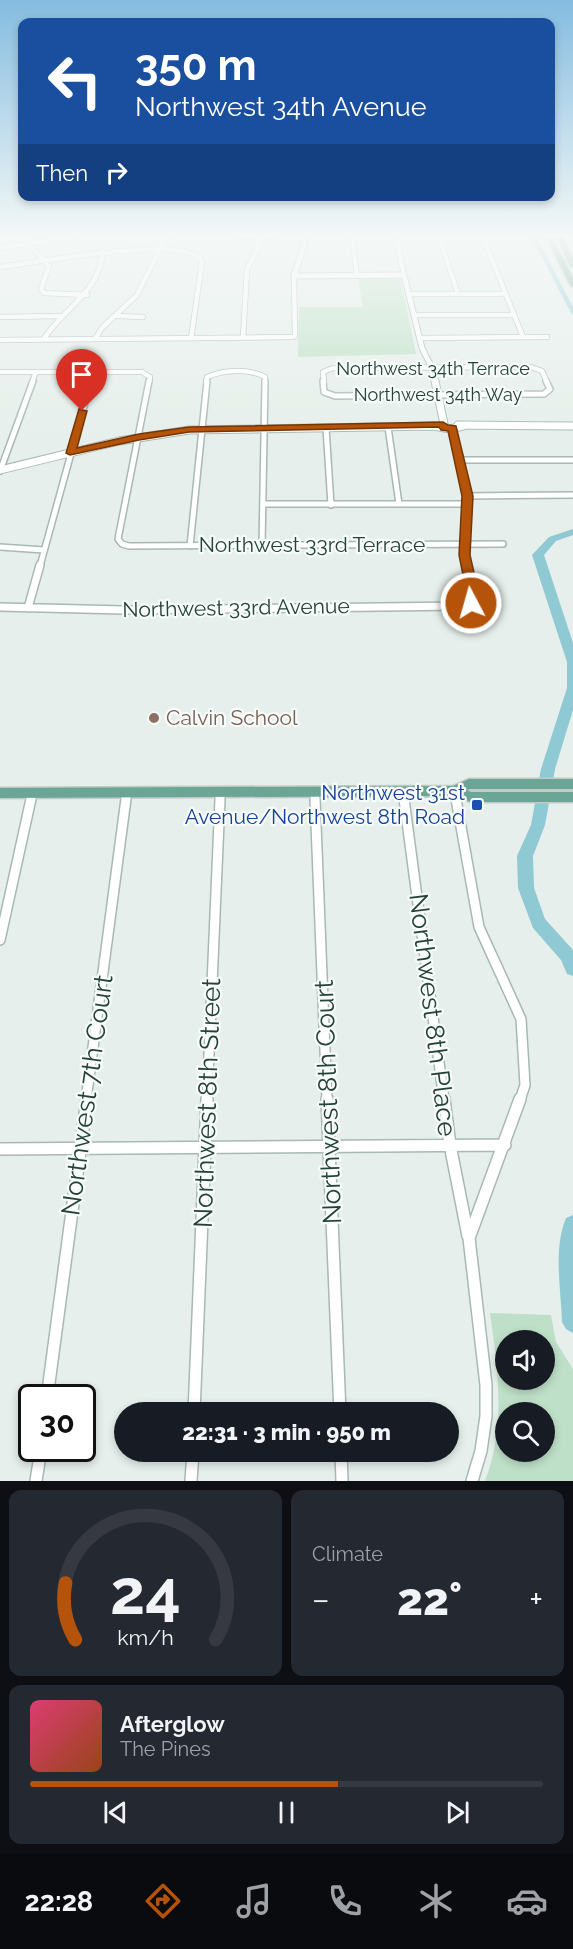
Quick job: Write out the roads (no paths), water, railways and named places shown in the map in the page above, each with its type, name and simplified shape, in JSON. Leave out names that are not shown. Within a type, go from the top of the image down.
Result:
[{"type":"main road","points":[[0,793],[454,791],[471,797],[524,790],[572,790]]},
{"type":"street","points":[[43,340],[49,328],[73,306]]},
{"type":"street","points":[[95,339],[102,328],[126,306]]},
{"type":"street","points":[[191,339],[196,306]]},
{"type":"street","points":[[243,338],[245,306]]},
{"type":"street","points":[[0,340],[293,337],[295,336],[295,306]]},
{"type":"street","points":[[412,306],[419,338],[432,368],[443,415],[454,441],[467,496],[464,544]]},
{"type":"street","points":[[511,306],[523,337]]},
{"type":"street","points":[[414,315],[514,315]]},
{"type":"street","points":[[0,317],[61,316]]},
{"type":"street","points":[[117,316],[143,317]]},
{"type":"street","points":[[419,338],[547,337]]},
{"type":"street","name":"Northwest 34th Terrace","points":[[328,395],[324,392],[323,372],[327,370],[432,368],[539,369],[550,389],[548,392]]},
{"type":"street","points":[[0,372],[147,374],[150,377],[139,437]]},
{"type":"street","points":[[0,470],[36,372]]},
{"type":"street","points":[[28,608],[93,372]]},
{"type":"street","points":[[190,546],[207,377],[217,372],[262,373],[265,376],[262,546]]},
{"type":"street","name":"Northwest 34th Way","points":[[328,395],[544,394],[548,392]]},
{"type":"street","points":[[0,470],[139,437],[202,429],[573,426]]},
{"type":"street","points":[[388,427],[399,504]]},
{"type":"street","points":[[326,428],[332,504]]},
{"type":"street","name":"Northwest 33rd Terrace","points":[[139,437],[118,539],[122,544],[129,546],[502,544]]},
{"type":"street","points":[[459,460],[573,460]]},
{"type":"street","points":[[467,496],[573,495]]},
{"type":"street","points":[[263,504],[468,504]]},
{"type":"street","name":"Northwest 33rd Avenue","points":[[0,607],[124,610],[464,606],[471,603],[473,595],[464,555],[464,544]]},
{"type":"street","points":[[0,547],[44,550]]},
{"type":"street","name":"Northwest 8th Court","points":[[315,791],[340,1402]]},
{"type":"street","name":"Northwest 8th Place","points":[[403,791],[450,1145],[469,1238],[486,1384],[486,1416],[482,1451],[472,1481]]},
{"type":"street","points":[[454,791],[479,927],[520,1019],[525,1085],[505,1145],[469,1238]]},
{"type":"street","name":"Northwest 7th Court","points":[[49,1384],[127,792]]},
{"type":"street","name":"Northwest 8th Street","points":[[194,1402],[220,792]]},
{"type":"street","points":[[0,940],[32,793]]},
{"type":"street","points":[[0,1149],[505,1145]]},
{"type":"street","points":[[36,1481],[39,1462]]},
{"type":"street","points":[[191,1481],[192,1462]]},
{"type":"street","points":[[341,1462],[342,1481]]},
{"type":"waterway","points":[[570,306],[573,312]]},
{"type":"waterway","points":[[573,532],[552,539],[538,555],[573,662],[573,688]]},
{"type":"waterway","points":[[573,689],[548,769],[538,825],[525,856],[526,888],[539,923],[567,955],[573,969]]},
{"type":"waterway","points":[[573,1225],[569,1255],[573,1322]]},
{"type":"place","name":"Calvin School","points":[[154,718]]},
{"type":"place","name":"Northwest 31st Avenue/Northwest 8th Road","points":[[477,805]]}]
